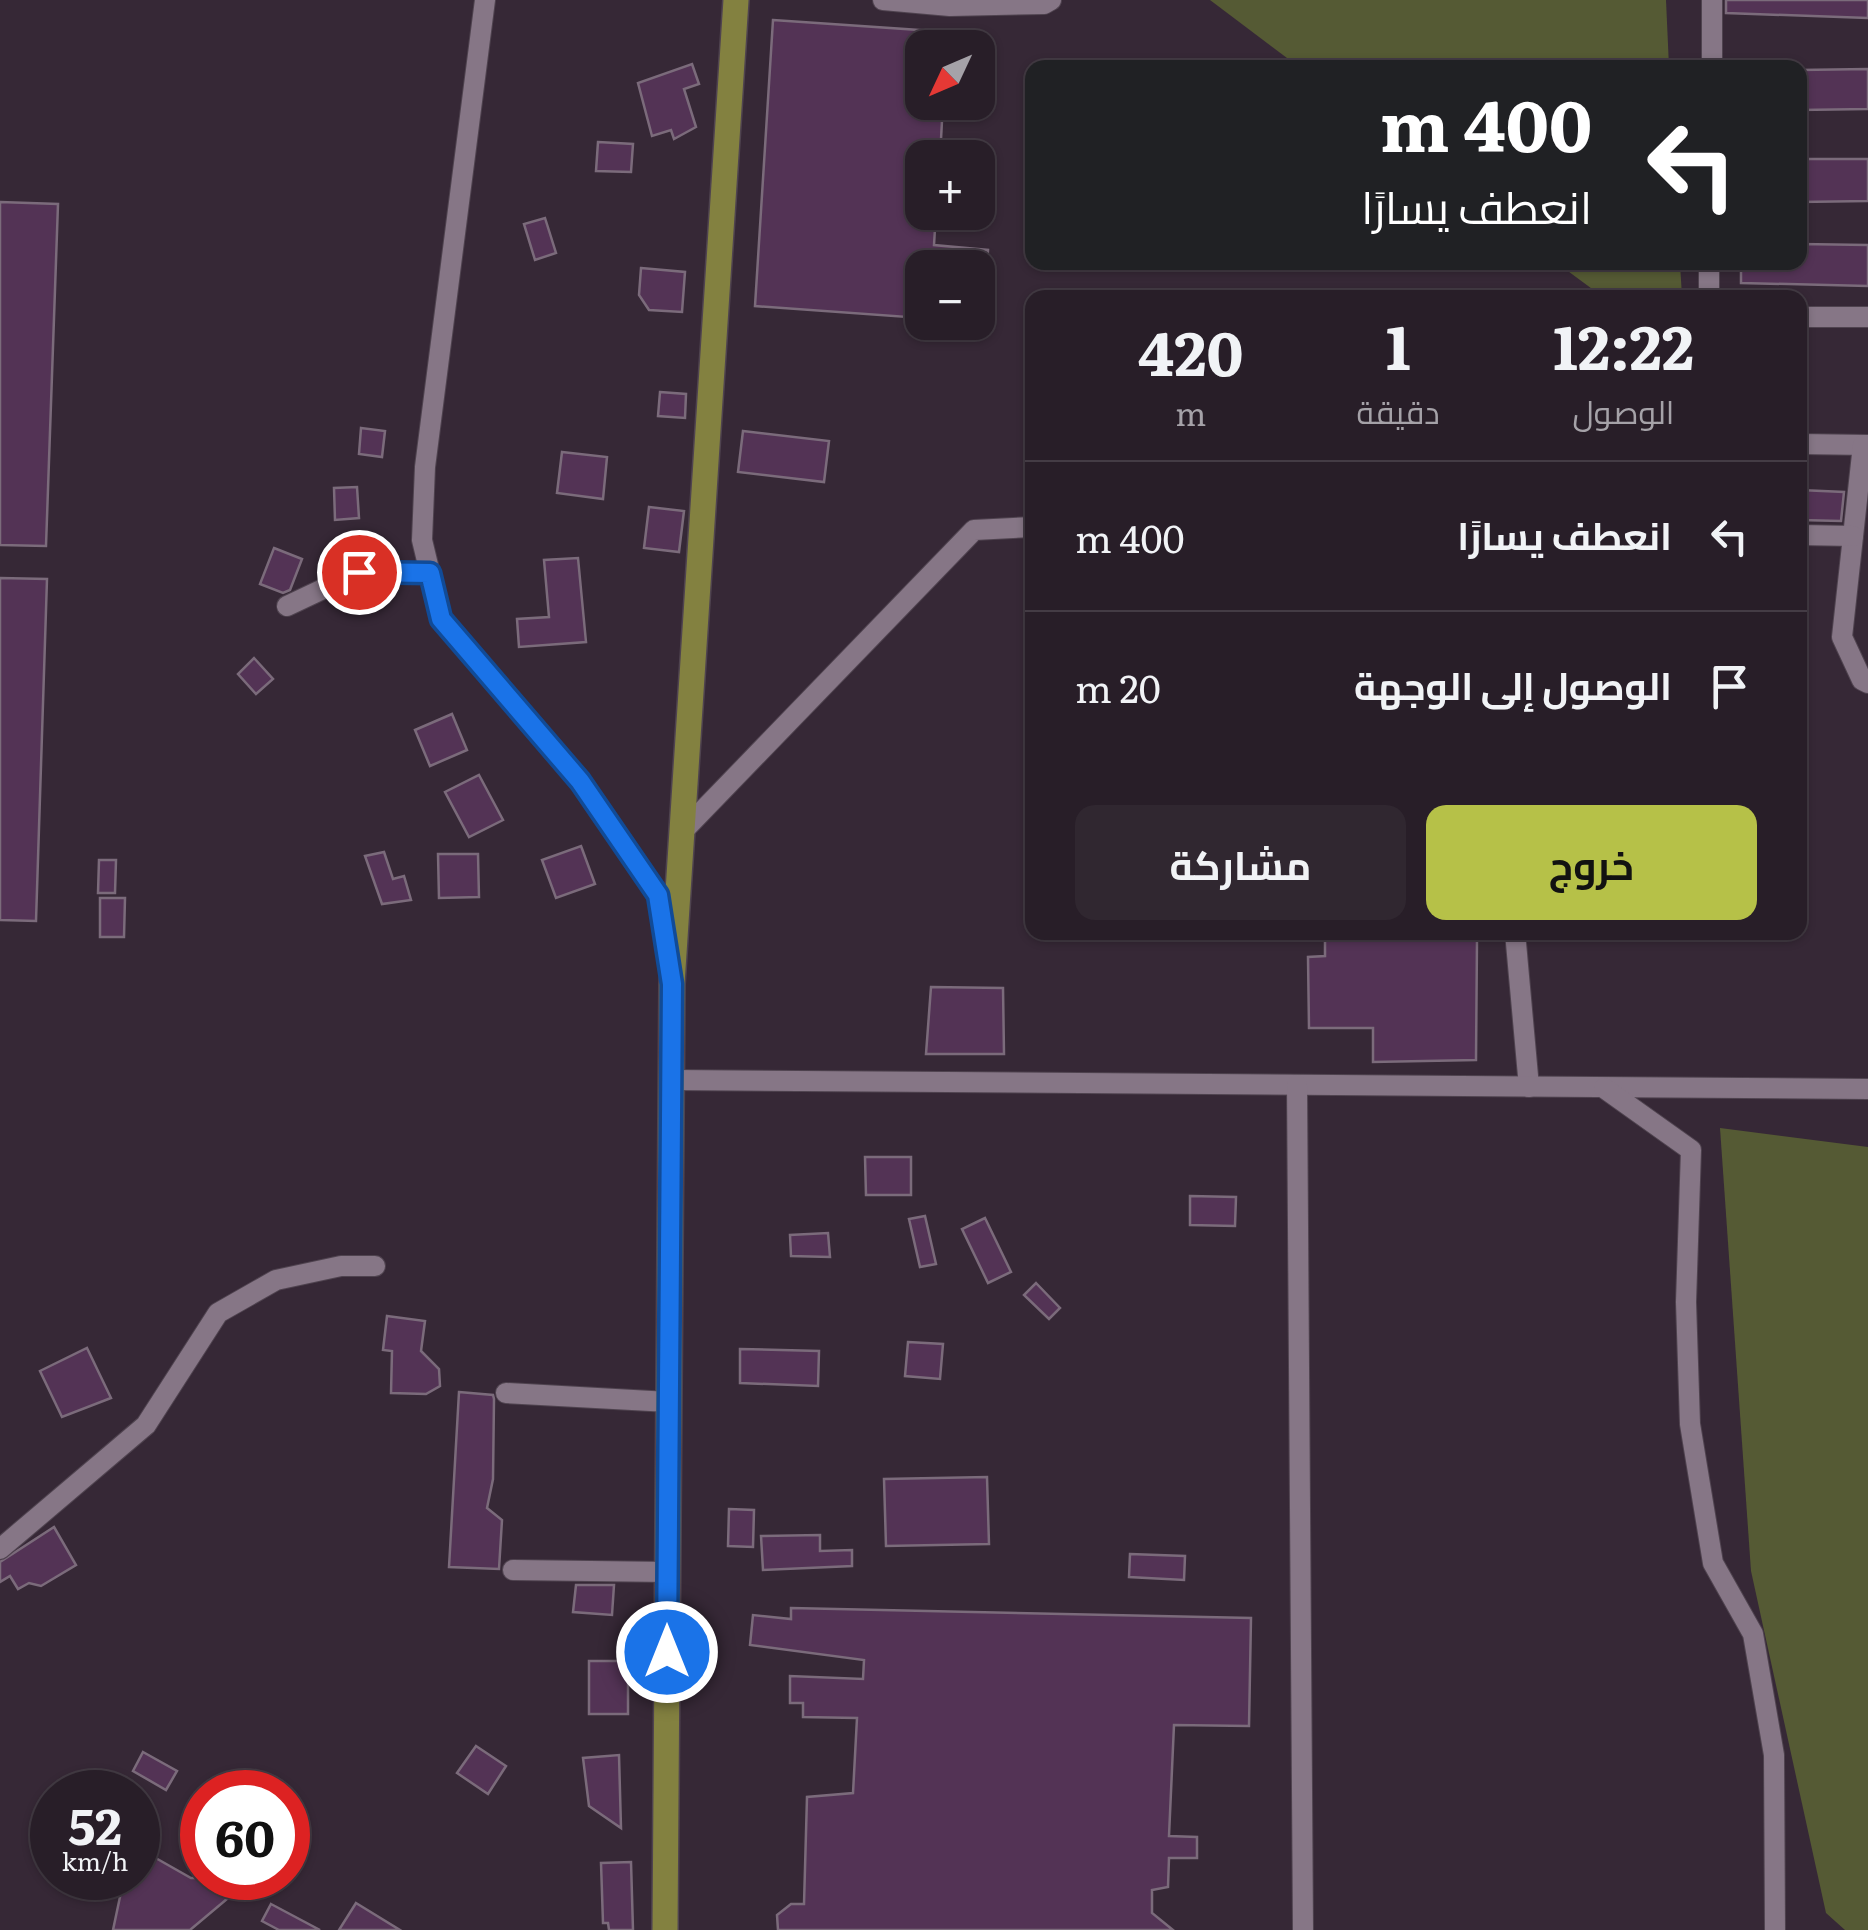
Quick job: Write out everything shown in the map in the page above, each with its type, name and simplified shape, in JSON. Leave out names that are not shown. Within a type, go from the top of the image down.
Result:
[{"type":"main road","points":[[665,1930],[672,984],[736,0]]},
{"type":"street","points":[[485,0],[425,467],[422,540],[441,619],[580,781],[658,895],[672,984]]},
{"type":"street","points":[[883,0],[950,6],[1044,4],[1050,0]]},
{"type":"street","points":[[1712,0],[1712,60]]},
{"type":"street","points":[[1807,317],[1868,317]]},
{"type":"street","points":[[1807,444],[1865,445],[1842,636],[1862,680],[1868,683]]},
{"type":"street","points":[[682,832],[974,530],[1025,526]]},
{"type":"street","points":[[1807,535],[1852,536]]},
{"type":"street","points":[[287,606],[359,572],[430,573]]},
{"type":"street","points":[[1516,940],[1529,1088]]},
{"type":"street","points":[[672,1080],[1868,1089]]},
{"type":"street","points":[[1297,1085],[1303,1930]]},
{"type":"street","points":[[1604,1088],[1692,1150],[1686,1302],[1690,1424],[1714,1563],[1753,1634],[1774,1756],[1775,1930]]},
{"type":"street","points":[[0,1549],[146,1425],[218,1313],[276,1280],[342,1266],[375,1266]]},
{"type":"street","points":[[506,1393],[669,1402]]},
{"type":"street","points":[[513,1570],[668,1572]]},
{"type":"green space","points":[[1210,0],[1666,0],[1669,60],[1290,60]]},
{"type":"green space","points":[[1566,270],[1680,270],[1682,290],[1594,290]]},
{"type":"green space","points":[[1720,1128],[1868,1147],[1868,1930],[1845,1930],[1826,1913],[1751,1571]]},
{"type":"building","points":[[1726,0],[1868,0],[1868,18],[1726,13]]},
{"type":"building","points":[[773,20],[919,30],[905,30],[905,120],[942,120],[941,140],[905,140],[905,230],[935,230],[934,245],[988,250],[905,250],[905,317],[755,306]]},
{"type":"building","points":[[692,64],[699,84],[684,89],[696,127],[674,139],[671,130],[652,136],[638,83]]},
{"type":"building","points":[[1868,69],[1868,109],[1807,110],[1807,70]]},
{"type":"building","points":[[598,142],[633,144],[631,172],[596,171]]},
{"type":"building","points":[[1807,159],[1868,159],[1868,201],[1807,202]]},
{"type":"building","points":[[0,202],[58,204],[46,546],[0,545]]},
{"type":"building","points":[[545,218],[556,253],[535,260],[524,224]]},
{"type":"building","points":[[1807,244],[1868,245],[1868,286],[1741,283],[1741,270],[1807,270]]},
{"type":"building","points":[[641,268],[685,272],[682,312],[649,310],[639,295]]},
{"type":"building","points":[[660,392],[686,394],[685,418],[658,416]]},
{"type":"building","points":[[361,428],[385,431],[382,457],[359,454]]},
{"type":"building","points":[[743,431],[829,441],[824,482],[738,472]]},
{"type":"building","points":[[562,452],[607,457],[603,499],[557,493]]},
{"type":"building","points":[[357,487],[359,518],[335,520],[334,488]]},
{"type":"building","points":[[1807,490],[1844,492],[1841,521],[1807,520]]},
{"type":"building","points":[[649,507],[684,511],[679,552],[644,548]]},
{"type":"building","points":[[274,548],[302,559],[290,590],[283,593],[260,584]]},
{"type":"building","points":[[578,558],[586,642],[519,647],[517,619],[549,617],[544,560]]},
{"type":"building","points":[[0,578],[47,579],[36,921],[0,920]]},
{"type":"building","points":[[254,658],[273,679],[256,694],[238,674]]},
{"type":"building","points":[[452,714],[467,750],[430,766],[415,730]]},
{"type":"building","points":[[479,775],[503,820],[469,837],[445,792]]},
{"type":"building","points":[[581,846],[595,884],[556,898],[542,860]]},
{"type":"building","points":[[384,852],[393,879],[404,876],[411,900],[382,904],[365,856]]},
{"type":"building","points":[[438,854],[478,854],[479,897],[439,898]]},
{"type":"building","points":[[99,860],[116,860],[115,893],[98,893]]},
{"type":"building","points":[[100,898],[125,898],[124,937],[100,937]]},
{"type":"building","points":[[1325,940],[1477,940],[1476,1060],[1373,1062],[1373,1028],[1309,1028],[1308,957],[1325,956]]},
{"type":"building","points":[[931,987],[1003,988],[1004,1054],[926,1054]]},
{"type":"building","points":[[865,1157],[911,1157],[911,1195],[866,1195]]},
{"type":"building","points":[[1190,1196],[1236,1197],[1235,1226],[1190,1225]]},
{"type":"building","points":[[925,1216],[936,1264],[920,1267],[909,1219]]},
{"type":"building","points":[[985,1218],[1011,1272],[988,1283],[962,1229]]},
{"type":"building","points":[[828,1233],[830,1257],[791,1256],[790,1235]]},
{"type":"building","points":[[1036,1283],[1060,1308],[1049,1319],[1024,1295]]},
{"type":"building","points":[[387,1316],[425,1321],[421,1351],[439,1369],[440,1386],[426,1394],[391,1393],[392,1351],[383,1350]]},
{"type":"building","points":[[908,1342],[943,1344],[940,1379],[905,1376]]},
{"type":"building","points":[[87,1348],[111,1398],[62,1417],[40,1371]]},
{"type":"building","points":[[740,1349],[819,1351],[818,1386],[740,1383]]},
{"type":"building","points":[[459,1392],[493,1395],[494,1399],[493,1479],[487,1508],[502,1520],[499,1569],[449,1567]]},
{"type":"building","points":[[987,1477],[989,1544],[886,1546],[884,1479]]},
{"type":"building","points":[[729,1509],[754,1510],[753,1547],[728,1546]]},
{"type":"building","points":[[54,1527],[76,1565],[41,1586],[29,1583],[18,1589],[10,1576],[0,1582],[0,1562]]},
{"type":"building","points":[[820,1535],[820,1551],[852,1550],[852,1566],[763,1570],[761,1536]]},
{"type":"building","points":[[1130,1554],[1185,1556],[1184,1580],[1129,1577]]},
{"type":"building","points":[[576,1585],[614,1585],[612,1615],[573,1612]]},
{"type":"building","points":[[791,1608],[1251,1618],[1249,1726],[1174,1725],[1169,1836],[1197,1837],[1197,1858],[1169,1858],[1168,1887],[1152,1890],[1152,1913],[1173,1930],[778,1930],[777,1915],[791,1904],[804,1904],[807,1797],[853,1793],[857,1718],[803,1717],[803,1703],[790,1703],[790,1676],[863,1679],[864,1660],[750,1645],[753,1615],[791,1619]]},
{"type":"building","points":[[589,1661],[628,1661],[628,1714],[589,1714]]},
{"type":"building","points":[[476,1746],[506,1766],[488,1794],[457,1773]]},
{"type":"building","points":[[143,1752],[177,1771],[166,1790],[160,1787],[160,1770],[134,1770]]},
{"type":"building","points":[[619,1755],[621,1828],[589,1806],[583,1758]]},
{"type":"building","points":[[160,1860],[180,1872],[180,1900],[226,1900],[190,1930],[113,1930],[119,1900],[160,1900]]},
{"type":"building","points":[[631,1862],[633,1930],[609,1930],[608,1923],[603,1923],[601,1863]]},
{"type":"building","points":[[356,1903],[400,1930],[339,1930]]},
{"type":"building","points":[[271,1904],[320,1930],[279,1930],[262,1921]]},
{"type":"route","points":[[359,572],[430,573],[441,619],[580,781],[658,895],[672,984],[667,1652]]}]
